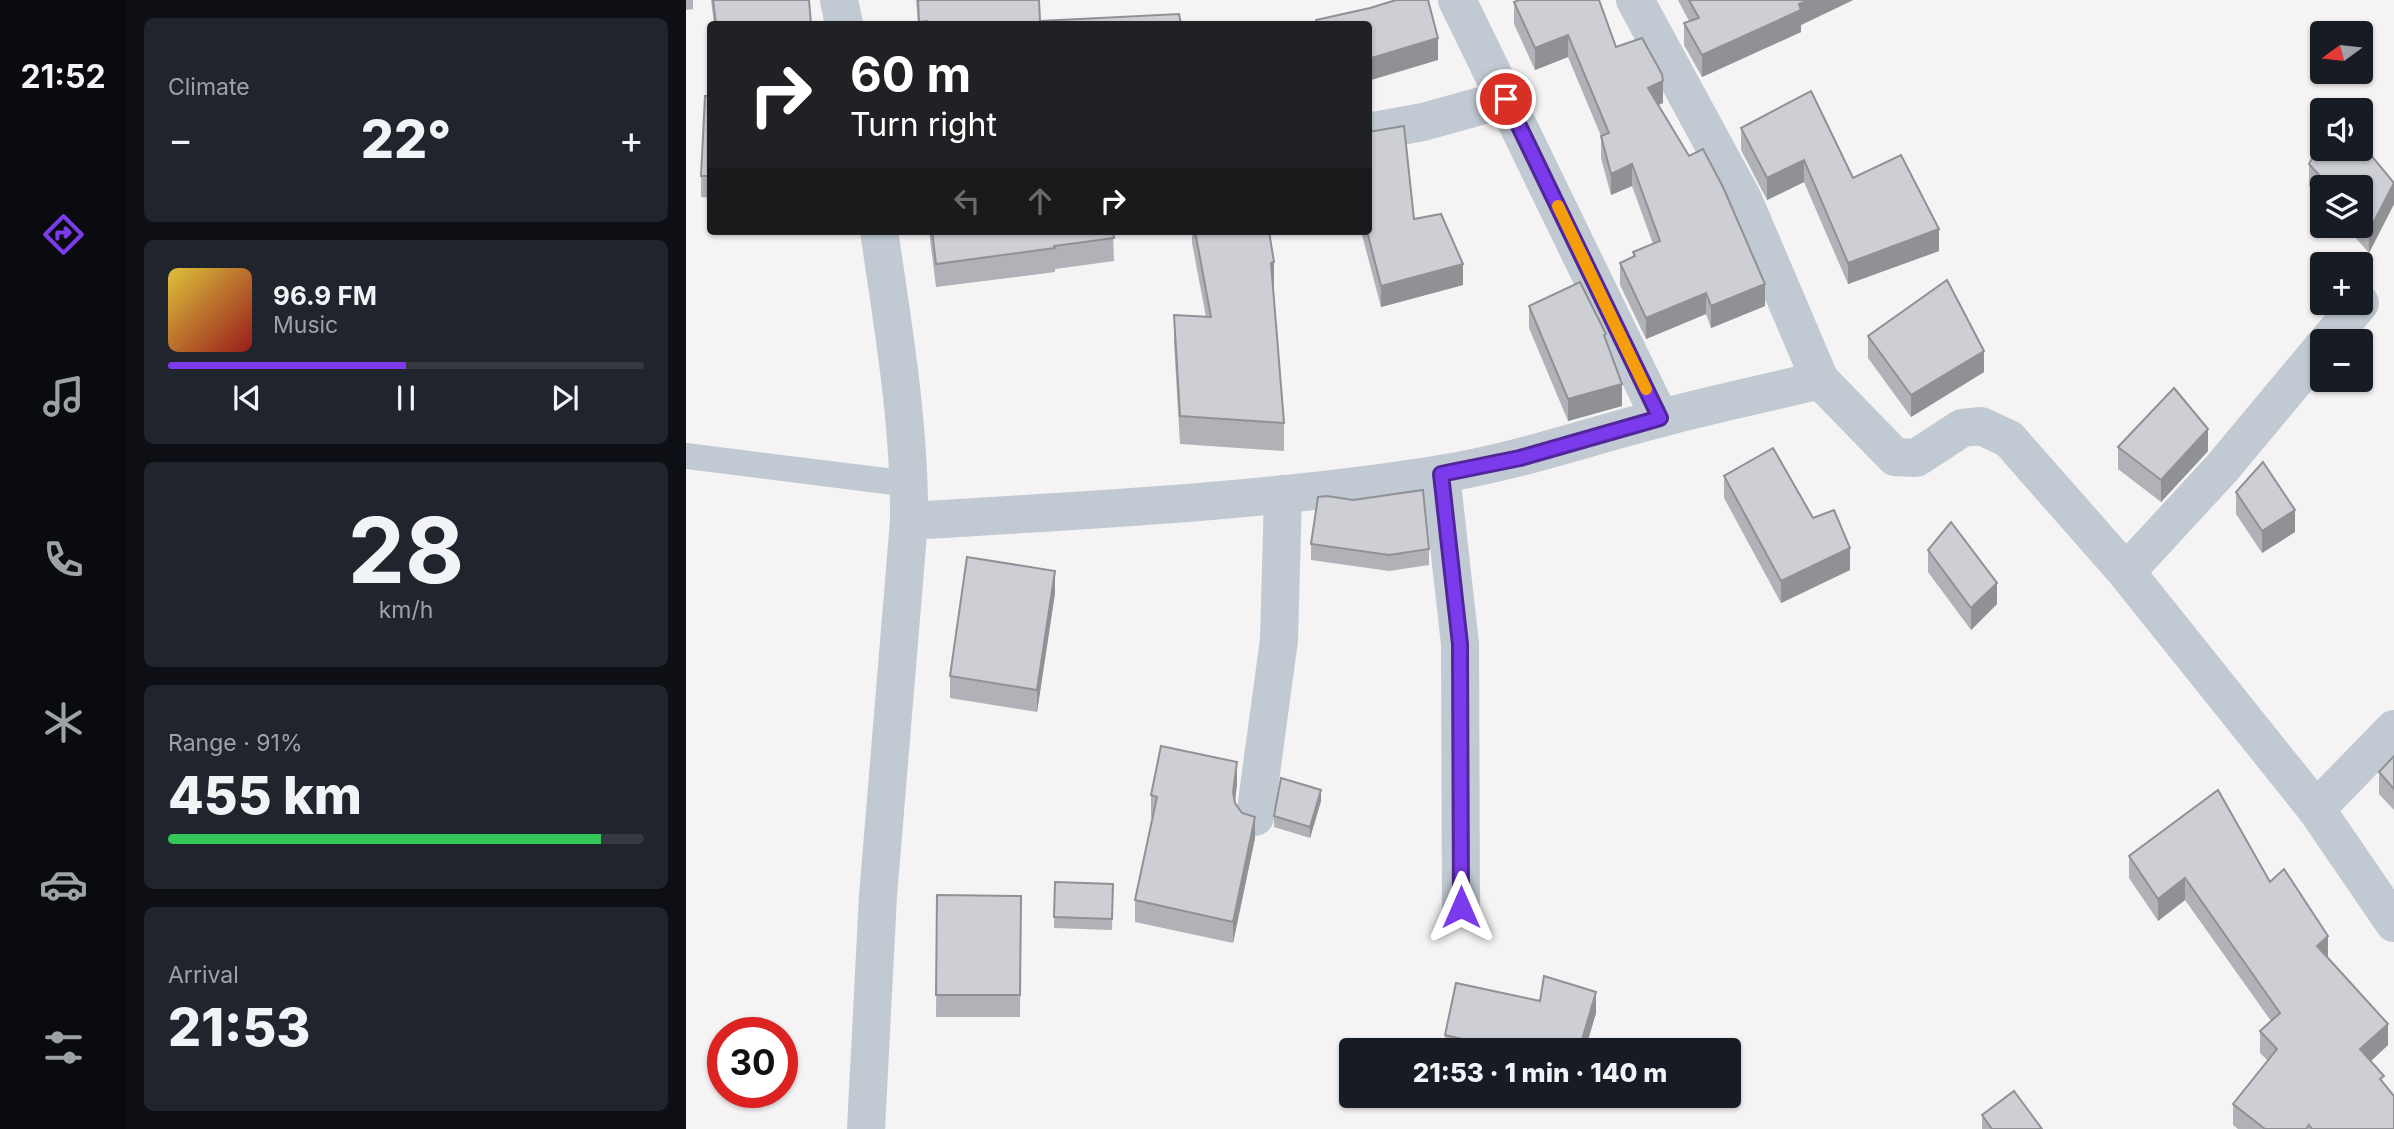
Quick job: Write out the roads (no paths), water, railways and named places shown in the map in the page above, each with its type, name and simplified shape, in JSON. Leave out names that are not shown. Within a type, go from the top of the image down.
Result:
[{"type":"street","points":[[839,0],[843,21]]},
{"type":"street","points":[[1457,0],[1660,418]]},
{"type":"street","points":[[1635,0],[1743,200],[1820,380],[1895,457],[1916,458],[1962,428],[1981,426],[2009,439],[2126,572],[2316,809],[2394,923]]},
{"type":"street","points":[[1372,131],[1423,122],[1506,99]]},
{"type":"street","points":[[866,1129],[878,895],[909,503],[894,331],[880,235]]},
{"type":"street","points":[[2338,329],[2349,315]]},
{"type":"street","points":[[2126,572],[2221,468],[2310,362]]},
{"type":"street","points":[[909,503],[1128,507],[1283,494],[1441,474],[1520,458],[1660,418],[1820,380]]},
{"type":"street","points":[[1441,474],[1460,644],[1461,907]]},
{"type":"street","points":[[1255,817],[1279,640],[1283,494]]},
{"type":"street","points":[[2316,809],[2394,729]]},
{"type":"lane","points":[[686,456],[909,503]]}]
